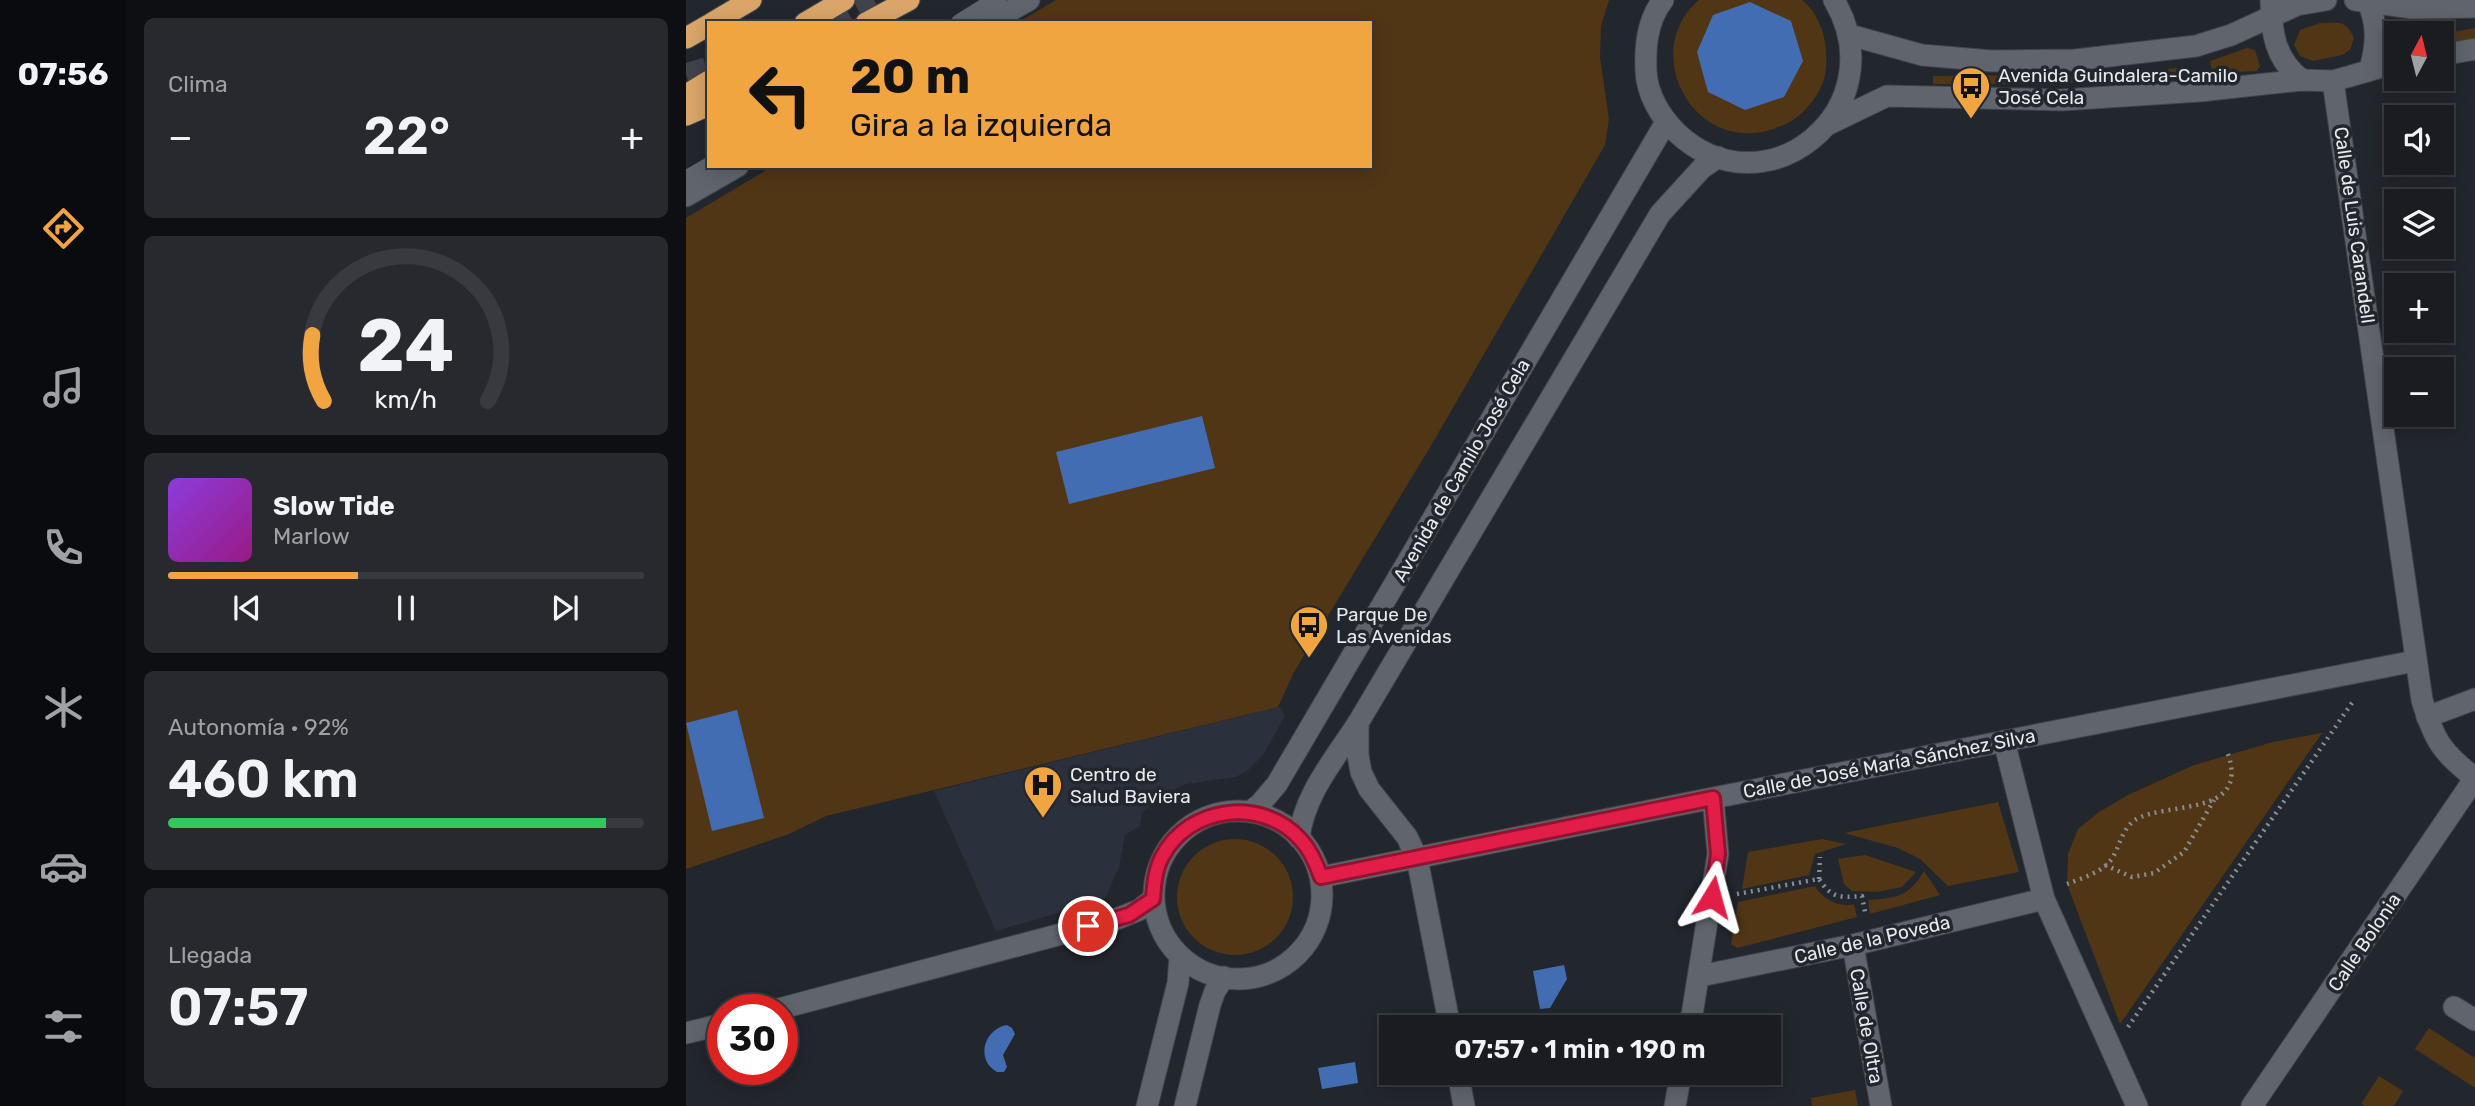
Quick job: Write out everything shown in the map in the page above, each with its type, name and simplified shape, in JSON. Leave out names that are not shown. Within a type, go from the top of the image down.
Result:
[{"type":"highway","points":[[716,21],[751,0]]},
{"type":"highway","points":[[808,21],[844,0]]},
{"type":"highway","points":[[870,21],[909,0]]},
{"type":"highway","points":[[686,38],[707,26]]},
{"type":"highway","points":[[686,95],[707,81]]},
{"type":"highway","points":[[686,115],[707,106]]},
{"type":"street","points":[[992,21],[1029,0]]},
{"type":"street","points":[[1663,0],[1657,8],[1645,43],[1646,80],[1655,104],[1667,122],[1689,144],[1718,158],[1743,162],[1776,159],[1804,146],[1829,124],[1887,96],[2062,100],[2302,80],[2333,81],[2384,66]]},
{"type":"street","points":[[1829,124],[1846,96],[1852,63],[1850,35],[1834,0]]},
{"type":"street","points":[[1850,35],[1922,55],[1992,61],[2075,60],[2196,46],[2231,34],[2271,8],[2326,0]]},
{"type":"street","points":[[2363,1],[2412,8],[2475,7]]},
{"type":"street","points":[[2363,1],[2375,22],[2377,36],[2370,69]]},
{"type":"street","points":[[2271,8],[2277,52],[2292,73],[2302,80]]},
{"type":"street","points":[[2454,53],[2475,50]]},
{"type":"street","name":"Calle de Luis Carandell","points":[[2333,81],[2415,661],[2427,717],[2435,738],[2445,753],[2475,778]]},
{"type":"street","name":"Avenida de Camilo José Cela","points":[[1250,812],[1277,784],[1667,122]]},
{"type":"street","name":"Avenida de Camilo José Cela","points":[[1300,838],[1301,820],[1307,802],[1358,723],[1660,214],[1702,168],[1718,158]]},
{"type":"street","points":[[686,196],[735,168]]},
{"type":"street","name":"Calle de José María Sánchez Silva","points":[[1321,877],[2415,661]]},
{"type":"street","points":[[2427,717],[2475,699]]},
{"type":"street","points":[[1358,723],[1361,772],[1369,789],[1407,837],[1417,858],[1448,1015]]},
{"type":"street","points":[[2004,741],[2044,900],[2137,1106]]},
{"type":"street","name":"Calle Bolonia","points":[[2252,1106],[2475,778]]},
{"type":"street","points":[[1692,1015],[1718,854],[1713,798]]},
{"type":"street","points":[[1224,812],[1250,812],[1278,820],[1300,838],[1310,852],[1321,877],[1318,918],[1308,941],[1290,960],[1268,973],[1243,978],[1224,977],[1197,968],[1180,956],[1163,934],[1156,918],[1153,899],[1154,882],[1162,857],[1178,835],[1199,820],[1224,812]]},
{"type":"street","points":[[798,1004],[1114,919],[1139,910],[1153,899]]},
{"type":"street","name":"Calle de la Poveda","points":[[1699,976],[1853,945],[2044,900]]},
{"type":"street","name":"Calle de Oltra","points":[[1853,945],[1881,1106]]},
{"type":"street","points":[[1147,1106],[1178,983],[1180,956]]},
{"type":"street","points":[[1185,1106],[1210,1005],[1224,977]]},
{"type":"street","points":[[2454,1007],[2475,1020]]},
{"type":"street","points":[[686,1033],[707,1028]]},
{"type":"street","points":[[1460,1085],[1464,1106]]},
{"type":"street","points":[[1675,1106],[1679,1085]]},
{"type":"lane","points":[[963,21],[998,0]]},
{"type":"lane","points":[[686,180],[707,168]]},
{"type":"path","points":[[2112,1051],[2375,669]]},
{"type":"path","points":[[2105,865],[2132,877],[2154,873],[2184,852],[2214,800],[2231,779],[2232,766],[2228,754]]},
{"type":"path","points":[[2067,884],[2094,873],[2112,859],[2120,838],[2134,821],[2214,800]]},
{"type":"path","points":[[1820,858],[1819,879],[1827,891],[1842,898],[1862,896],[1865,912]]},
{"type":"path","points":[[1715,871],[1740,874],[1737,895],[1819,879]]},
{"type":"shaded area","points":[[1056,0],[1609,0],[1601,26],[1600,57],[1609,119],[1605,145],[1432,444],[1294,672],[1278,707],[826,816],[789,834],[686,869],[686,218],[770,168],[1372,168],[1372,21],[1020,21]]},
{"type":"shaded area","points":[[1699,0],[1802,0],[1809,6],[1822,31],[1826,68],[1819,90],[1801,114],[1786,124],[1763,132],[1737,132],[1714,124],[1695,109],[1681,90],[1674,67],[1674,43],[1682,20]]},
{"type":"shaded area","points":[[2320,23],[2341,23],[2348,28],[2354,38],[2350,50],[2342,55],[2313,61],[2300,56],[2294,45],[2300,30]]},
{"type":"shaded area","points":[[2475,28],[2475,39],[2454,42],[2454,32]]},
{"type":"shaded area","points":[[2247,48],[2255,50],[2260,66],[2257,71],[2212,73],[2210,61]]},
{"type":"shaded area","points":[[2188,67],[2188,77],[2060,83],[1933,84],[1933,76],[2115,74]]},
{"type":"shaded area","name":"Centro de Salud Baviera","points":[[1278,707],[1285,716],[1263,755],[1247,771],[1236,777],[1186,784],[1171,791],[1142,812],[1140,826],[1125,835],[1119,867],[1106,897],[996,931],[934,791]]},
{"type":"shaded area","points":[[2322,733],[2120,1024],[2067,884],[2068,854],[2078,829],[2099,812],[2128,795],[2194,765],[2273,742]]},
{"type":"shaded area","points":[[1998,802],[2019,872],[1948,886],[1920,859],[1898,848],[1844,833]]},
{"type":"shaded area","points":[[1235,839],[1257,843],[1276,856],[1289,875],[1293,897],[1289,919],[1276,938],[1257,951],[1235,955],[1213,951],[1194,938],[1181,919],[1177,897],[1181,875],[1194,856],[1213,843]]},
{"type":"shaded area","points":[[1822,839],[1846,844],[1815,854],[1809,875],[1742,889],[1748,852]]},
{"type":"shaded area","points":[[1865,855],[1916,872],[1902,887],[1877,892],[1852,891],[1844,884],[1838,859]]},
{"type":"shaded area","points":[[1924,871],[1940,895],[1870,914],[1868,900],[1907,891]]},
{"type":"shaded area","points":[[1815,886],[1822,895],[1832,901],[1842,905],[1854,904],[1857,917],[1737,948],[1731,944],[1738,902]]},
{"type":"shaded area","points":[[2429,1028],[2475,1058],[2475,1088],[2415,1049]]},
{"type":"shaded area","points":[[2379,1076],[2403,1091],[2394,1106],[2361,1104]]},
{"type":"shaded area","points":[[1855,1090],[1858,1106],[1812,1106],[1811,1098]]},
{"type":"water","points":[[1750,2],[1791,21],[1803,61],[1784,97],[1745,110],[1708,92],[1697,52],[1713,15]]},
{"type":"water","points":[[1202,416],[1215,468],[1069,504],[1056,452]]},
{"type":"water","points":[[737,710],[764,818],[712,831],[686,723]]},
{"type":"water","points":[[1564,965],[1567,979],[1550,1008],[1540,1009],[1533,971]]},
{"type":"water","points":[[1007,1025],[1015,1034],[1003,1055],[1007,1067],[1004,1072],[997,1072],[986,1060],[985,1045],[993,1032]]},
{"type":"water","points":[[1355,1062],[1358,1083],[1322,1089],[1318,1068]]},
{"type":"tunnel","points":[[834,21],[874,0]]},
{"type":"tunnel","points":[[686,74],[707,68]]},
{"type":"place","name":"Avenida Guindalera-Camilo José Cela","points":[[1971,120]]},
{"type":"place","name":"Parque De Las Avenidas","points":[[1309,659]]},
{"type":"place","name":"Centro de Salud Baviera","points":[[1043,819]]},
{"type":"route","points":[[1088,926],[1129,915],[1153,899],[1154,882],[1162,857],[1178,835],[1199,820],[1224,812],[1250,812],[1278,820],[1300,838],[1310,852],[1321,877],[1713,798],[1718,854],[1712,897]]}]
